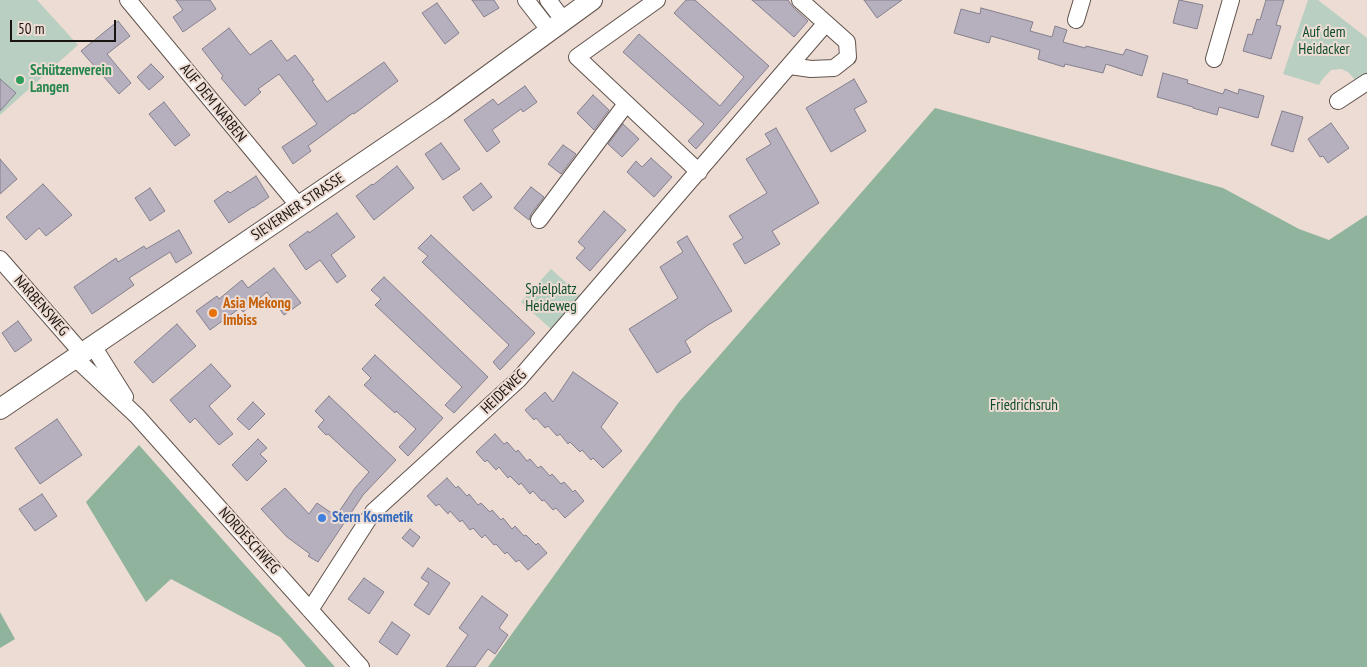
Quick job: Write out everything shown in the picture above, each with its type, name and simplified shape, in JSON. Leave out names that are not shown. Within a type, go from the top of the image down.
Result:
[{"type":"main road","name":"SIEVERNER STRASSE","points":[[0,409],[468,90],[592,0]]},
{"type":"street","points":[[526,0],[557,26]]},
{"type":"street","points":[[548,0],[557,26]]},
{"type":"street","points":[[657,0],[577,58],[699,172]]},
{"type":"street","points":[[790,66],[811,69],[834,68],[848,57],[847,42],[800,0]]},
{"type":"street","points":[[1076,20],[1082,0]]},
{"type":"street","points":[[1214,60],[1231,0]]},
{"type":"street","name":"AUF DEM NARBEN","points":[[136,2],[298,206]]},
{"type":"street","name":"HEIDEWEG","points":[[310,610],[373,512],[519,379],[826,23]]},
{"type":"street","points":[[1338,101],[1367,82]]},
{"type":"street","points":[[539,220],[626,104]]},
{"type":"street","name":"NARBENSWEG","points":[[0,259],[83,353]]},
{"type":"street","name":"NORDESCHWEG","points":[[83,353],[361,667]]},
{"type":"green space","name":"Schützenverein Langen","points":[[0,0],[37,0],[78,45],[0,115]]},
{"type":"green space","name":"Auf dem Heidacker","points":[[1308,0],[1318,0],[1367,38],[1367,75],[1357,82],[1348,72],[1341,69],[1331,70],[1319,85],[1283,74]]},
{"type":"green space","name":"Friedrichsruh","points":[[935,108],[1223,188],[1299,229],[1329,240],[1367,215],[1367,667],[488,667],[679,402]]},
{"type":"green space","name":"Spielplatz Heideweg","points":[[551,269],[581,296],[551,329],[521,302]]},
{"type":"green space","points":[[139,445],[335,667],[306,667],[280,637],[171,579],[146,602],[86,502]]},
{"type":"green space","points":[[0,612],[15,639],[0,648]]},
{"type":"building","points":[[176,0],[210,0],[216,9],[183,32],[173,17],[183,10]]},
{"type":"building","points":[[472,0],[494,0],[499,8],[484,17]]},
{"type":"building","points":[[686,0],[695,0],[769,66],[696,149],[688,141],[704,124],[623,52],[639,34],[720,106],[744,77],[674,13]]},
{"type":"building","points":[[752,0],[788,0],[808,21],[794,37]]},
{"type":"building","points":[[864,0],[902,0],[877,18]]},
{"type":"building","points":[[1179,0],[1203,5],[1197,29],[1173,23]]},
{"type":"building","points":[[1266,0],[1284,0],[1276,25],[1281,26],[1271,59],[1243,51],[1248,34],[1252,35],[1257,19],[1260,20]]},
{"type":"building","points":[[437,3],[459,33],[445,44],[422,13]]},
{"type":"building","points":[[981,8],[1033,22],[1030,31],[1052,37],[1055,26],[1067,30],[1063,42],[1123,55],[1126,49],[1148,56],[1142,76],[1106,64],[1103,73],[1065,64],[1064,67],[1038,59],[1040,50],[991,36],[989,43],[954,33],[961,9],[980,14]]},
{"type":"building","points":[[118,21],[130,36],[107,54],[131,83],[119,94],[81,51]]},
{"type":"building","points":[[229,28],[250,55],[271,40],[287,61],[295,55],[314,80],[312,81],[327,102],[384,62],[398,81],[308,146],[311,151],[293,164],[282,147],[317,124],[279,74],[258,89],[261,92],[245,106],[221,78],[223,76],[202,49]]},
{"type":"building","points":[[151,64],[164,77],[149,90],[137,77]]},
{"type":"building","points":[[1163,73],[1188,80],[1187,83],[1223,94],[1225,89],[1238,94],[1239,89],[1264,96],[1258,118],[1219,107],[1217,115],[1157,97]]},
{"type":"building","points":[[0,79],[16,93],[0,111]]},
{"type":"building","points":[[854,79],[867,102],[854,109],[866,131],[831,152],[806,108]]},
{"type":"building","points":[[525,86],[537,102],[523,112],[521,109],[492,130],[500,142],[487,152],[464,120],[493,99],[498,105]]},
{"type":"building","points":[[593,95],[609,110],[594,130],[577,113]]},
{"type":"building","points":[[164,102],[190,135],[175,146],[149,114]]},
{"type":"building","points":[[1282,111],[1303,117],[1293,152],[1271,145]]},
{"type":"building","points":[[1331,123],[1349,148],[1328,163],[1323,156],[1320,157],[1308,139]]},
{"type":"building","points":[[623,124],[639,139],[622,157],[608,144]]},
{"type":"building","points":[[776,128],[819,203],[772,231],[780,244],[745,264],[733,244],[743,238],[729,216],[767,193],[746,159],[771,144],[765,134]]},
{"type":"building","points":[[441,143],[460,169],[443,180],[425,154]]},
{"type":"building","points":[[563,145],[576,154],[561,174],[548,164]]},
{"type":"building","points":[[651,158],[672,177],[654,197],[627,172],[636,161],[642,167]]},
{"type":"building","points":[[0,159],[17,179],[0,194]]},
{"type":"building","points":[[397,166],[414,188],[374,220],[356,196]]},
{"type":"building","points":[[256,176],[269,197],[229,223],[214,201]]},
{"type":"building","points":[[481,183],[492,197],[473,211],[463,197]]},
{"type":"building","points":[[43,184],[72,215],[46,236],[39,228],[26,240],[6,217]]},
{"type":"building","points":[[531,187],[544,197],[531,214],[529,220],[514,208]]},
{"type":"building","points":[[150,188],[165,211],[150,221],[135,198]]},
{"type":"building","points":[[604,211],[626,230],[590,271],[576,258],[585,248],[578,242]]},
{"type":"building","points":[[337,213],[355,237],[331,255],[346,276],[337,283],[320,260],[306,270],[289,245]]},
{"type":"building","points":[[179,230],[192,253],[176,263],[170,252],[129,278],[134,285],[92,314],[74,287],[116,258],[118,262],[144,246],[146,249]]},
{"type":"building","points":[[431,235],[535,333],[500,370],[493,362],[509,345],[422,262],[428,256],[418,248]]},
{"type":"building","points":[[687,236],[732,311],[685,341],[691,352],[657,373],[629,329],[678,298],[660,267],[683,252],[677,242]]},
{"type":"building","points":[[274,268],[301,303],[284,315],[267,292],[243,312],[240,308],[210,330],[196,311],[217,296],[219,299],[242,280],[248,288]]},
{"type":"building","points":[[384,277],[488,377],[454,413],[445,405],[462,387],[375,305],[381,299],[371,290]]},
{"type":"building","points":[[18,321],[32,340],[15,352],[2,333]]},
{"type":"building","points":[[177,324],[196,346],[153,383],[134,362]]},
{"type":"building","points":[[375,355],[443,418],[408,456],[399,447],[416,429],[364,385],[371,378],[362,369]]},
{"type":"building","points":[[211,364],[231,386],[209,406],[233,434],[219,445],[195,418],[190,423],[170,400]]},
{"type":"building","points":[[573,372],[618,403],[601,427],[622,451],[603,468],[593,458],[591,460],[582,450],[580,452],[570,442],[568,444],[560,434],[557,436],[548,426],[545,428],[536,418],[534,420],[525,410],[545,392],[553,402]]},
{"type":"building","points":[[329,396],[396,460],[363,495],[318,562],[308,556],[310,554],[287,537],[261,509],[285,488],[309,514],[317,503],[336,516],[355,488],[369,472],[318,427],[324,420],[315,411]]},
{"type":"building","points":[[253,402],[265,414],[249,430],[237,419]]},
{"type":"building","points":[[57,419],[82,455],[40,484],[15,448]]},
{"type":"building","points":[[495,434],[504,444],[507,442],[516,452],[518,450],[527,461],[530,459],[538,468],[541,466],[550,476],[552,474],[561,484],[564,482],[573,492],[575,490],[584,501],[565,518],[556,508],[553,510],[544,500],[542,501],[533,491],[530,494],[521,483],[519,485],[510,476],[508,478],[499,467],[496,470],[487,460],[485,462],[476,452]]},
{"type":"building","points":[[258,439],[267,448],[260,454],[267,461],[247,481],[232,465]]},
{"type":"building","points":[[447,478],[467,496],[469,494],[478,505],[481,503],[490,512],[492,510],[501,520],[503,518],[512,529],[515,526],[536,545],[538,543],[547,553],[528,570],[519,560],[516,562],[507,552],[505,554],[485,535],[482,538],[473,528],[470,530],[462,520],[460,522],[450,511],[448,514],[439,504],[436,506],[427,496]]},
{"type":"building","points":[[42,494],[57,516],[35,531],[19,509]]},
{"type":"building","points":[[410,529],[420,537],[413,547],[402,538]]},
{"type":"building","points":[[428,568],[450,583],[429,615],[414,605],[429,583],[421,578]]},
{"type":"building","points":[[364,578],[384,592],[369,614],[348,599]]},
{"type":"building","points":[[482,596],[508,615],[499,628],[508,635],[495,654],[488,649],[475,667],[446,667],[468,635],[459,628]]},
{"type":"building","points":[[392,622],[410,635],[397,655],[379,642]]},
{"type":"place","name":"Schützenverein Langen","points":[[20,80]]},
{"type":"place","name":"Asia Mekong Imbiss","points":[[213,313]]},
{"type":"place","name":"Stern Kosmetik","points":[[322,518]]}]
